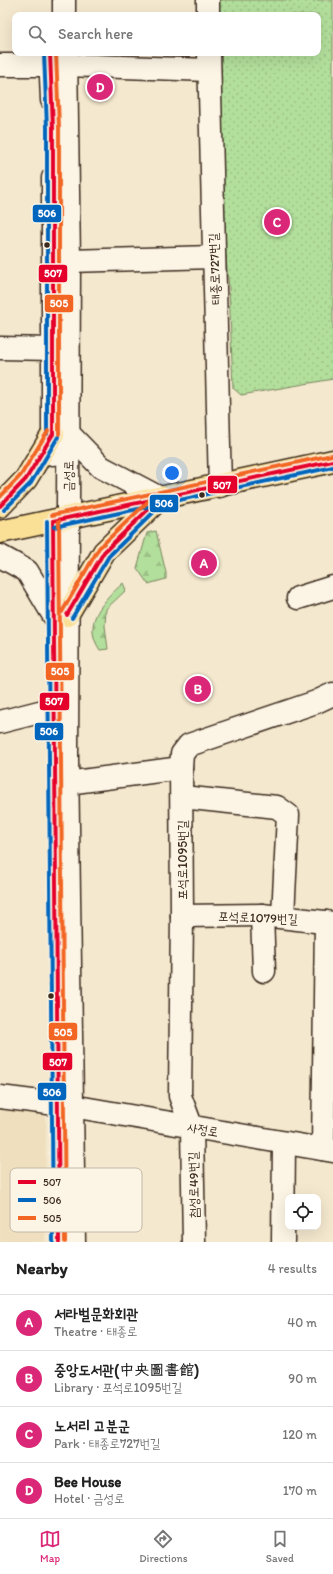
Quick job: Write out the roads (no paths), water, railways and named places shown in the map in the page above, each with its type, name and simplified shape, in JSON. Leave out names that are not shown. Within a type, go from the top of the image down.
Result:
[{"type":"main road","points":[[0,506],[26,479],[61,434]]},
{"type":"main road","points":[[0,532],[333,461]]},
{"type":"main road","points":[[60,616],[104,552],[160,498]]},
{"type":"street","points":[[49,0],[49,12]]},
{"type":"street","points":[[64,0],[64,12]]},
{"type":"street","points":[[208,0],[208,12]]},
{"type":"street","points":[[0,65],[58,59],[209,62]]},
{"type":"street","name":"금성로","points":[[58,59],[69,261],[61,434],[60,519],[60,668],[67,783],[65,1105],[62,1168]]},
{"type":"street","name":"금성로","points":[[58,59],[53,128],[53,349],[61,434]]},
{"type":"street","name":"태종로727번길","points":[[209,62],[214,193],[214,257],[220,486]]},
{"type":"street","points":[[69,261],[214,257]]},
{"type":"street","points":[[0,348],[53,349]]},
{"type":"street","points":[[61,434],[101,467],[160,498]]},
{"type":"street","points":[[0,556],[27,571],[60,616]]},
{"type":"street","points":[[298,598],[333,587]]},
{"type":"street","name":"금성로","points":[[60,668],[55,708],[65,1105],[69,1168]]},
{"type":"street","name":"포석로1095번길","points":[[192,1128],[180,1096],[182,754],[189,745],[316,702],[333,694]]},
{"type":"street","points":[[0,722],[55,708]]},
{"type":"street","points":[[67,783],[181,768]]},
{"type":"street","points":[[182,797],[277,807],[288,815],[264,972]]},
{"type":"street","name":"포석로1079번길","points":[[182,916],[272,915],[330,922]]},
{"type":"street","points":[[328,1150],[330,922]]},
{"type":"street","name":"사정로","points":[[0,1097],[65,1105],[192,1128],[328,1150]]},
{"type":"street","name":"첨성로49번길","points":[[192,1128],[194,1242]]},
{"type":"street","points":[[283,1242],[284,1143]]},
{"type":"street","name":"금성로","points":[[59,1232],[59,1242]]},
{"type":"street","name":"금성로","points":[[73,1232],[74,1242]]},
{"type":"place","name":"Bee House","points":[[100,87]]},
{"type":"place","name":"노서리 고분군","points":[[277,222]]},
{"type":"place","name":"서라벌문화회관","points":[[204,563]]},
{"type":"place","name":"중앙도서관(中央圖書館)","points":[[198,689]]}]
